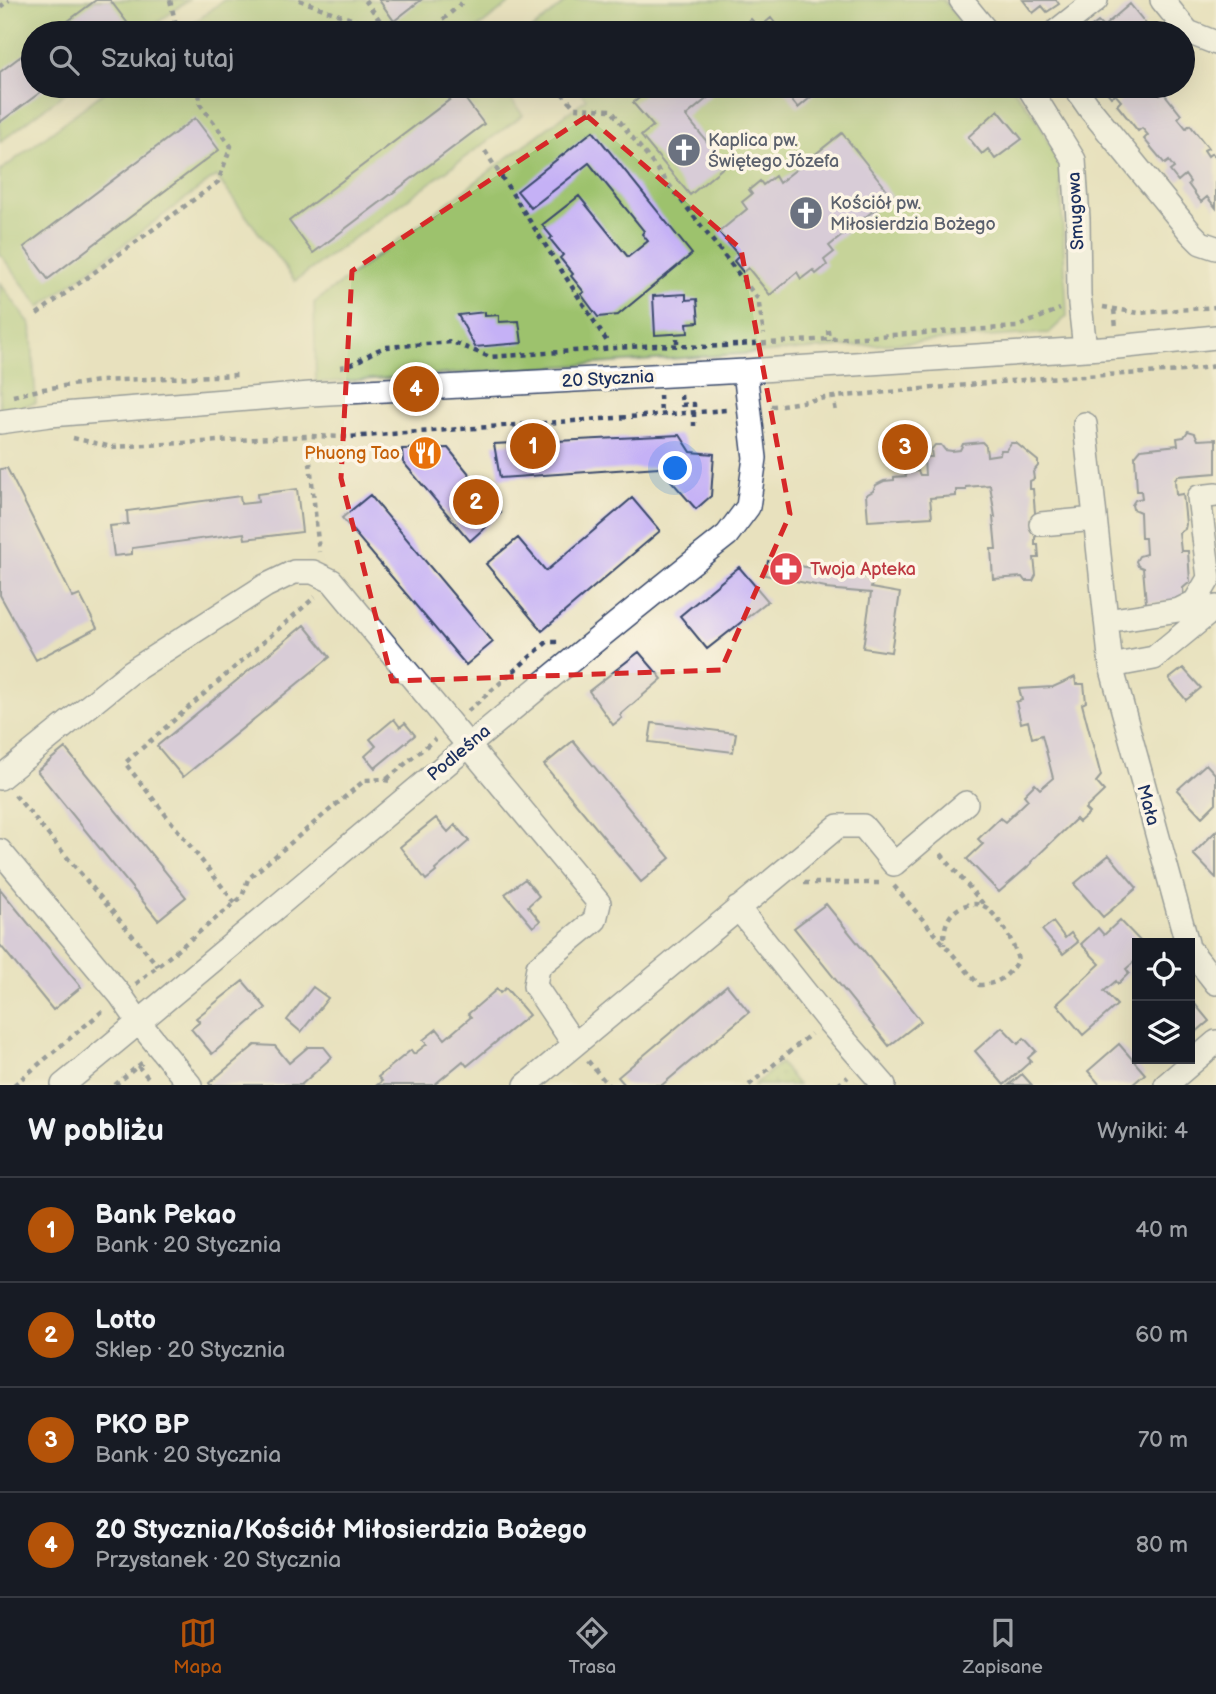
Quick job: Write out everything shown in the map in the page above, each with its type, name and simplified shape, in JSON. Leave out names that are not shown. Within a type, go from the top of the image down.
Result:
[{"type":"street","points":[[961,0],[978,21]]},
{"type":"street","points":[[1069,21],[1096,0]]},
{"type":"street","points":[[1162,0],[1179,21]]},
{"type":"street","points":[[1195,35],[1216,43]]},
{"type":"street","name":"Smugowa","points":[[1035,98],[1074,160],[1079,219],[1079,295],[1085,349]]},
{"type":"street","points":[[1082,98],[1191,233],[1201,243],[1216,248]]},
{"type":"street","name":"20 Stycznia","points":[[0,422],[50,415],[310,394],[745,371],[1085,349],[1216,337]]},
{"type":"street","name":"Podleśna","points":[[63,1085],[468,744],[727,535],[748,507],[755,458],[745,371]]},
{"type":"street","name":"Mała","points":[[1085,424],[1111,666],[1186,938]]},
{"type":"street","points":[[1106,621],[1179,610],[1195,602],[1209,578],[1199,496],[1216,495]]},
{"type":"street","points":[[1041,524],[1095,519]]},
{"type":"street","points":[[0,778],[131,672],[265,586],[295,572],[313,572],[327,578],[599,904],[594,919],[538,967],[535,986],[574,1044]]},
{"type":"street","points":[[1111,666],[1154,658],[1216,607]]},
{"type":"street","points":[[526,1085],[838,826],[863,826],[894,864],[966,803]]},
{"type":"street","points":[[0,851],[121,996],[190,1085]]},
{"type":"street","points":[[738,908],[828,1021],[884,1085]]},
{"type":"street","points":[[1195,956],[1216,983]]},
{"type":"street","points":[[1166,1085],[1216,1042]]},
{"type":"path","points":[[0,7],[9,0]]},
{"type":"path","points":[[170,0],[175,21]]},
{"type":"path","points":[[299,0],[356,21]]},
{"type":"path","points":[[365,0],[380,21]]},
{"type":"path","points":[[441,21],[465,0]]},
{"type":"path","points":[[37,314],[218,182],[231,146],[200,104],[200,98]]},
{"type":"path","points":[[566,98],[575,108],[611,110],[758,299],[764,334]]},
{"type":"path","points":[[485,151],[608,342]]},
{"type":"path","points":[[1114,310],[1139,313],[1216,307]]},
{"type":"path","points":[[334,368],[348,366],[378,349],[452,342],[490,357],[657,345],[706,348],[1017,327],[1039,318]]},
{"type":"path","points":[[802,400],[1119,373],[1182,371],[1216,366]]},
{"type":"path","points":[[8,399],[21,393],[99,382],[237,374]]},
{"type":"path","points":[[62,435],[112,446],[308,436],[349,437],[661,415]]},
{"type":"path","points":[[235,903],[125,763],[327,578],[309,452]]},
{"type":"path","points":[[0,778],[158,966]]},
{"type":"path","points":[[254,898],[242,897],[248,879],[365,780],[387,779],[386,790]]},
{"type":"path","points":[[768,884],[891,883],[979,985],[994,984],[1008,975],[1018,960],[1012,939],[935,847]]},
{"type":"path","points":[[944,945],[944,932],[949,918],[960,906],[974,904],[985,907]]},
{"type":"path","points":[[749,1085],[828,1021]]},
{"type":"path","points":[[574,1044],[608,1085]]},
{"type":"path","points":[[115,1085],[152,1054]]},
{"type":"path","points":[[138,1066],[150,1081]]},
{"type":"highlighted area","points":[[587,116],[741,249],[790,514],[721,670],[392,681],[341,478],[352,271]]},
{"type":"green space","points":[[0,0],[188,0],[160,21],[21,21],[21,98],[58,98],[0,142]]},
{"type":"green space","points":[[224,0],[514,0],[487,21],[197,21]]},
{"type":"green space","points":[[568,0],[943,0],[960,21],[542,21]]},
{"type":"green space","points":[[96,98],[510,98],[523,115],[295,281],[216,176],[40,307],[0,254],[0,171]]},
{"type":"green space","points":[[1021,98],[1038,120],[1060,167],[1067,316],[1049,333],[316,383],[314,303],[586,99]]},
{"type":"green space","points":[[0,283],[31,325],[36,403],[0,412]]},
{"type":"green space","points":[[780,1063],[798,1085],[754,1085]]},
{"type":"building","points":[[96,0],[110,0],[126,21],[68,21]]},
{"type":"building","points":[[379,0],[421,0],[394,21]]},
{"type":"building","points":[[1023,0],[1056,0],[1059,4],[1047,12],[1042,6],[1033,13]]},
{"type":"building","points":[[1130,4],[1144,21],[1110,21]]},
{"type":"building","points":[[21,56],[21,98],[33,98],[0,122],[0,72]]},
{"type":"building","points":[[452,98],[464,98],[484,124],[313,253],[289,221]]},
{"type":"building","name":"Kaplica pw. Świętego Józefa","points":[[639,98],[708,98],[686,116],[726,165],[690,195],[641,136],[653,126],[633,103]]},
{"type":"building","points":[[790,98],[810,98],[798,108]]},
{"type":"building","points":[[1118,98],[1168,98],[1181,115],[1178,118],[1186,128],[1190,125],[1208,148],[1204,150],[1208,156],[1212,153],[1216,158],[1216,208],[1207,197],[1201,202],[1185,175],[1178,181],[1170,171],[1174,168],[1169,161],[1165,164],[1144,139],[1148,135],[1142,128],[1138,131],[1117,105],[1121,101]]},
{"type":"building","points":[[998,110],[1022,139],[995,159],[988,149],[982,154],[968,137]]},
{"type":"building","points":[[195,118],[219,150],[48,279],[24,247]]},
{"type":"building","points":[[593,131],[692,254],[618,315],[598,317],[581,294],[584,292],[571,276],[573,274],[560,258],[563,255],[542,225],[579,196],[628,257],[648,241],[642,234],[644,231],[589,163],[531,208],[517,191]]},
{"type":"building","name":"Kościół pw. Miłosierdzia Bożego","points":[[842,133],[892,196],[829,246],[834,252],[824,260],[827,265],[816,274],[813,270],[801,279],[797,272],[770,295],[748,268],[743,272],[734,261],[739,256],[719,232],[747,209],[742,202],[752,194],[749,190],[760,181],[763,185],[775,176],[779,183]]},
{"type":"building","points":[[686,294],[686,300],[697,299],[699,322],[687,323],[688,333],[655,335],[653,296]]},
{"type":"building","points":[[485,312],[485,316],[499,315],[499,322],[519,321],[522,343],[475,347],[458,315]]},
{"type":"building","points":[[1188,431],[1195,433],[1198,440],[1216,439],[1216,473],[1178,476],[1175,480],[1176,495],[1183,494],[1186,524],[1185,529],[1179,533],[1181,551],[1188,551],[1190,582],[1183,588],[1184,600],[1146,603],[1143,568],[1138,566],[1136,561],[1139,556],[1146,554],[1145,538],[1141,538],[1140,512],[1133,509],[1132,505],[1135,500],[1142,498],[1141,491],[1137,491],[1135,456],[1141,449],[1178,445],[1177,438],[1184,437]]},
{"type":"building","points":[[680,435],[691,452],[714,454],[711,496],[696,509],[659,467],[500,478],[494,444]]},
{"type":"building","points":[[982,442],[986,446],[987,456],[1000,454],[1001,450],[1006,450],[1011,443],[1016,443],[1038,461],[1033,472],[1034,479],[1030,481],[1037,536],[1035,545],[1038,545],[1039,558],[1034,558],[1036,575],[1033,581],[1025,581],[1022,577],[993,579],[991,549],[996,549],[995,517],[990,485],[956,490],[956,496],[930,498],[932,517],[868,521],[866,495],[873,491],[876,485],[894,480],[894,477],[906,476],[907,472],[918,471],[920,475],[925,475],[924,457],[932,457],[931,450],[935,445],[952,451],[960,450],[963,444]]},
{"type":"building","points":[[448,448],[501,513],[470,541],[403,462],[402,449]]},
{"type":"building","points":[[7,468],[73,598],[80,595],[97,628],[36,660],[0,595],[0,469]]},
{"type":"building","points":[[297,489],[302,532],[245,539],[244,533],[132,548],[132,554],[114,556],[110,526],[128,524],[127,511],[240,496],[241,504],[258,502],[257,494]]},
{"type":"building","points":[[370,495],[493,642],[466,665],[342,518]]},
{"type":"building","points":[[632,498],[660,531],[542,631],[486,564],[518,538],[546,571]]},
{"type":"building","points":[[768,561],[862,576],[873,579],[871,588],[900,593],[891,652],[863,648],[871,593],[826,589],[765,575]]},
{"type":"building","points":[[739,567],[768,601],[707,649],[680,616]]},
{"type":"building","points":[[304,625],[330,657],[183,777],[157,746]]},
{"type":"building","points":[[639,652],[662,679],[620,715],[622,718],[613,725],[589,691]]},
{"type":"building","points":[[1183,668],[1201,688],[1186,700],[1169,679]]},
{"type":"building","points":[[1075,677],[1076,684],[1084,684],[1086,702],[1082,704],[1101,776],[1096,782],[1104,791],[1085,809],[1089,813],[1079,822],[1076,819],[999,892],[967,859],[983,844],[978,839],[1000,818],[1005,822],[1028,800],[1024,795],[1035,784],[1040,789],[1053,778],[1042,735],[1032,738],[1028,721],[1021,723],[1016,702],[1022,700],[1019,689],[1053,687]]},
{"type":"building","points":[[394,719],[400,727],[405,723],[415,735],[375,768],[365,756],[376,746],[370,739]]},
{"type":"building","points":[[652,723],[736,733],[733,752],[649,742]]},
{"type":"building","points":[[573,741],[670,858],[641,882],[544,765]]},
{"type":"building","points":[[65,748],[186,897],[158,920],[37,771]]},
{"type":"building","points":[[1206,764],[1216,775],[1216,803],[1202,817],[1177,790]]},
{"type":"building","points":[[436,818],[448,832],[455,825],[469,841],[426,880],[400,847]]},
{"type":"building","points":[[1216,831],[1216,878],[1193,854]]},
{"type":"building","points":[[1109,855],[1137,888],[1103,917],[1074,884]]},
{"type":"building","points":[[525,879],[539,896],[528,906],[540,921],[533,927],[505,894]]},
{"type":"building","points":[[0,889],[81,987],[53,1010],[0,945]]},
{"type":"building","points":[[826,904],[921,1021],[889,1046],[794,928]]},
{"type":"building","points":[[1120,920],[1137,938],[1132,938],[1132,964],[1126,969],[1129,973],[1118,984],[1116,981],[1104,991],[1117,1005],[1083,1035],[1057,1004],[1100,964],[1081,944],[1098,928],[1104,935]]},
{"type":"building","points":[[1053,922],[1065,938],[1071,933],[1078,942],[1063,954],[1042,930]]},
{"type":"building","points":[[243,981],[266,1008],[212,1054],[191,1029],[200,1022],[196,1018]]},
{"type":"building","points":[[727,985],[749,1012],[662,1085],[625,1085],[618,1077]]},
{"type":"building","points":[[313,987],[328,998],[301,1032],[287,1020]]},
{"type":"building","points":[[506,988],[529,1015],[467,1066],[463,1061],[434,1085],[377,1085],[382,1081],[378,1077],[411,1050],[414,1054],[427,1044],[423,1040],[437,1029],[445,1039],[471,1017],[468,1014],[497,989],[500,993]]},
{"type":"building","points":[[1195,1004],[1209,1021],[1195,1033]]},
{"type":"building","points":[[1002,1027],[1018,1044],[1024,1038],[1036,1051],[1028,1058],[1031,1061],[1004,1085],[975,1051]]},
{"type":"building","points":[[1119,1044],[1132,1059],[1132,1064],[1136,1064],[1145,1074],[1132,1085],[1100,1085],[1088,1071]]},
{"type":"building","points":[[255,1045],[275,1046],[289,1063],[308,1047],[324,1047],[332,1057],[301,1085],[210,1085],[209,1083]]},
{"type":"building","points":[[1022,1074],[1032,1085],[1009,1085]]},
{"type":"place","name":"Kaplica pw. Świętego Józefa","points":[[684,150]]},
{"type":"place","name":"Kościół pw. Miłosierdzia Bożego","points":[[806,213]]},
{"type":"place","name":"20 Stycznia/Kościół Miłosierdzia Bożego","points":[[416,389]]},
{"type":"place","name":"Bank Pekao","points":[[533,446]]},
{"type":"place","name":"PKO BP","points":[[905,447]]},
{"type":"place","name":"Phuong Tao","points":[[425,453]]},
{"type":"place","name":"Lotto","points":[[476,502]]},
{"type":"place","name":"Twoja Apteka","points":[[786,569]]}]
